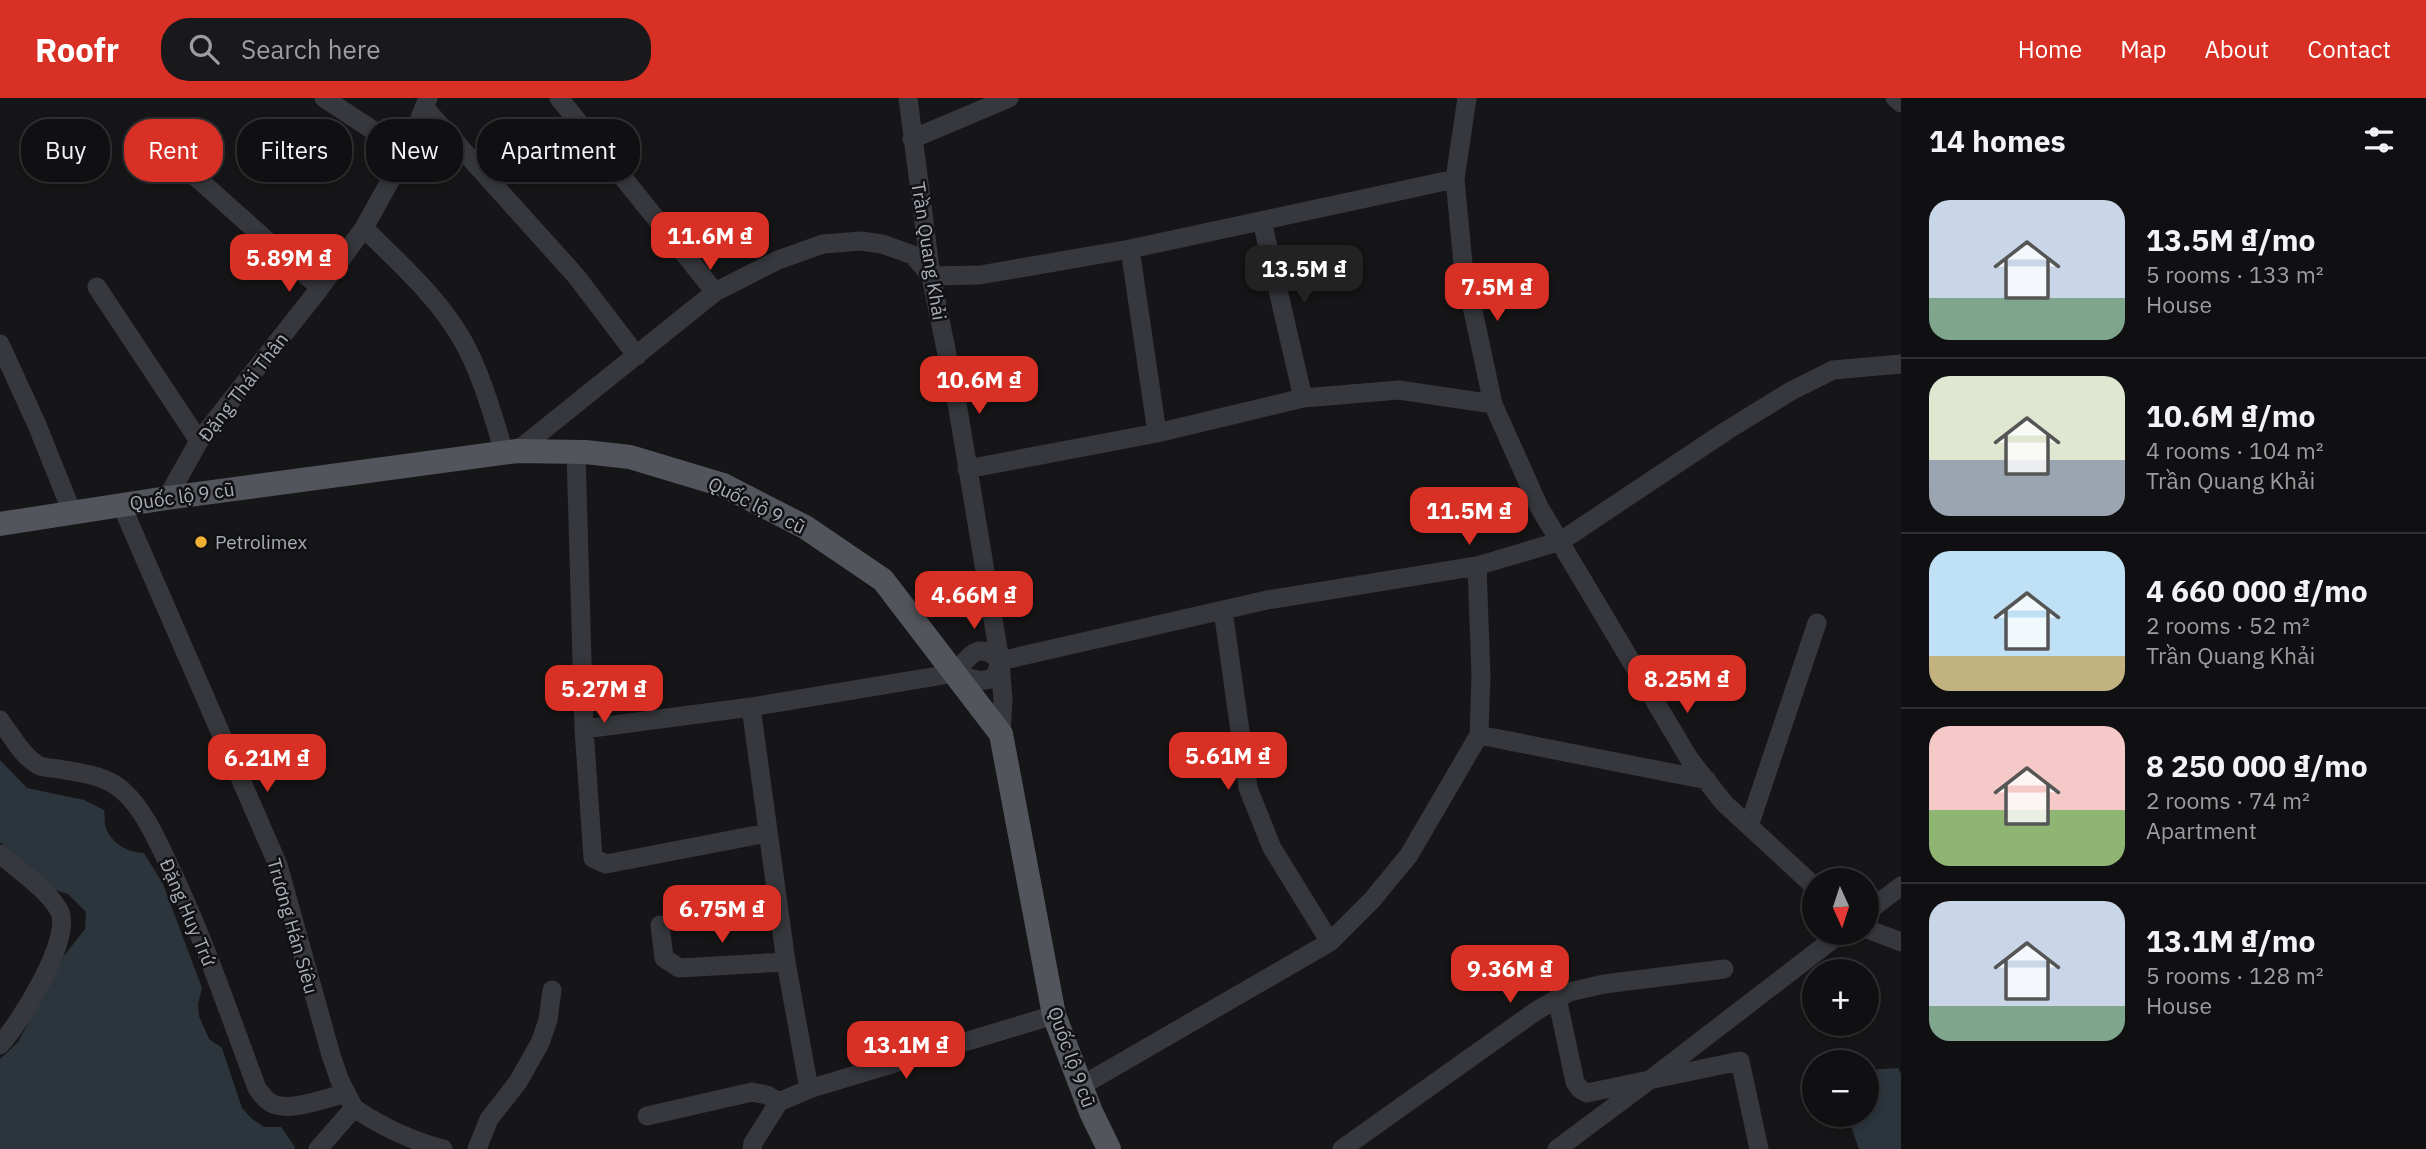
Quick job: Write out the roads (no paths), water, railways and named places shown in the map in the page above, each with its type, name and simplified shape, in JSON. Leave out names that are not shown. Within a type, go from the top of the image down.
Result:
[{"type":"main road","name":"Quốc lộ 9 cũ","points":[[0,524],[121,504],[511,451],[576,452],[630,457],[723,485],[805,527],[883,580],[1001,734],[1054,1016],[1081,1087],[1109,1149]]},
{"type":"street","points":[[324,98],[366,126]]},
{"type":"street","points":[[559,98],[715,292]]},
{"type":"street","name":"Trần Quang Khải","points":[[908,98],[931,276],[957,402],[1000,662],[1003,700],[1001,734]]},
{"type":"street","points":[[912,139],[1009,98]]},
{"type":"street","points":[[1467,98],[1455,179],[1464,264],[1493,404],[1539,507],[1690,760],[1724,803],[1802,875]]},
{"type":"street","points":[[1895,98],[1901,103]]},
{"type":"street","points":[[426,102],[576,276],[637,356]]},
{"type":"street","name":"Đặng Thái Thân","points":[[419,119],[426,102]]},
{"type":"street","points":[[364,228],[426,291],[453,324],[476,368],[511,451],[637,356],[715,292],[778,260],[823,244],[861,241],[902,250],[913,255],[931,276],[980,275],[1130,249],[1455,179]]},
{"type":"street","points":[[202,182],[320,288]]},
{"type":"street","name":"Đặng Thái Thân","points":[[167,498],[199,441],[320,288],[364,228],[389,182]]},
{"type":"street","points":[[1262,221],[1303,398]]},
{"type":"street","points":[[1130,249],[1157,433]]},
{"type":"street","points":[[97,287],[199,441]]},
{"type":"street","points":[[0,344],[37,425],[72,512]]},
{"type":"street","points":[[584,729],[751,707],[956,673],[973,680],[986,681],[995,677],[1000,662],[1266,600],[1477,566],[1561,541],[1726,430],[1791,391],[1833,370],[1901,364]]},
{"type":"street","points":[[967,469],[1157,433],[1303,398],[1399,390],[1493,404]]},
{"type":"street","points":[[576,452],[584,729],[591,853],[597,862],[606,864],[767,833]]},
{"type":"street","name":"Trương Hán Siêu","points":[[121,504],[278,865],[331,1055],[350,1101]]},
{"type":"street","points":[[1081,1087],[1330,942],[1372,900],[1409,855],[1479,735],[1481,676],[1477,566]]},
{"type":"street","points":[[1223,610],[1248,788],[1272,848],[1330,942]]},
{"type":"street","points":[[1749,826],[1816,623]]},
{"type":"street","points":[[751,707],[786,962],[808,1089]]},
{"type":"street","name":"Đặng Huy Trứ","points":[[0,720],[35,764],[85,773],[108,781],[123,791],[139,810],[156,838],[187,904],[257,1088],[267,1101],[276,1106],[288,1107],[350,1101]]},
{"type":"street","points":[[1479,735],[1707,780]]},
{"type":"street","points":[[0,854],[53,903],[61,915],[59,939],[33,999],[17,1025],[0,1045]]},
{"type":"street","points":[[1880,902],[1901,886]]},
{"type":"street","points":[[660,925],[664,958],[679,968],[786,962]]},
{"type":"street","points":[[1880,934],[1901,942]]},
{"type":"street","points":[[1557,1149],[1825,945]]},
{"type":"street","points":[[1342,1149],[1569,992],[1604,984],[1724,970]]},
{"type":"street","points":[[477,1149],[489,1119],[518,1082],[540,1043],[548,1020],[552,990]]},
{"type":"street","points":[[1558,998],[1575,1082],[1580,1089],[1587,1093],[1740,1062],[1759,1149]]},
{"type":"street","points":[[752,1149],[752,1143],[779,1102],[808,1089],[1054,1016]]},
{"type":"street","points":[[647,1116],[752,1092],[767,1095],[779,1102]]},
{"type":"street","points":[[318,1149],[350,1101],[383,1128],[415,1142],[443,1149]]},
{"type":"place","name":"Petrolimex","points":[[201,542]]}]
